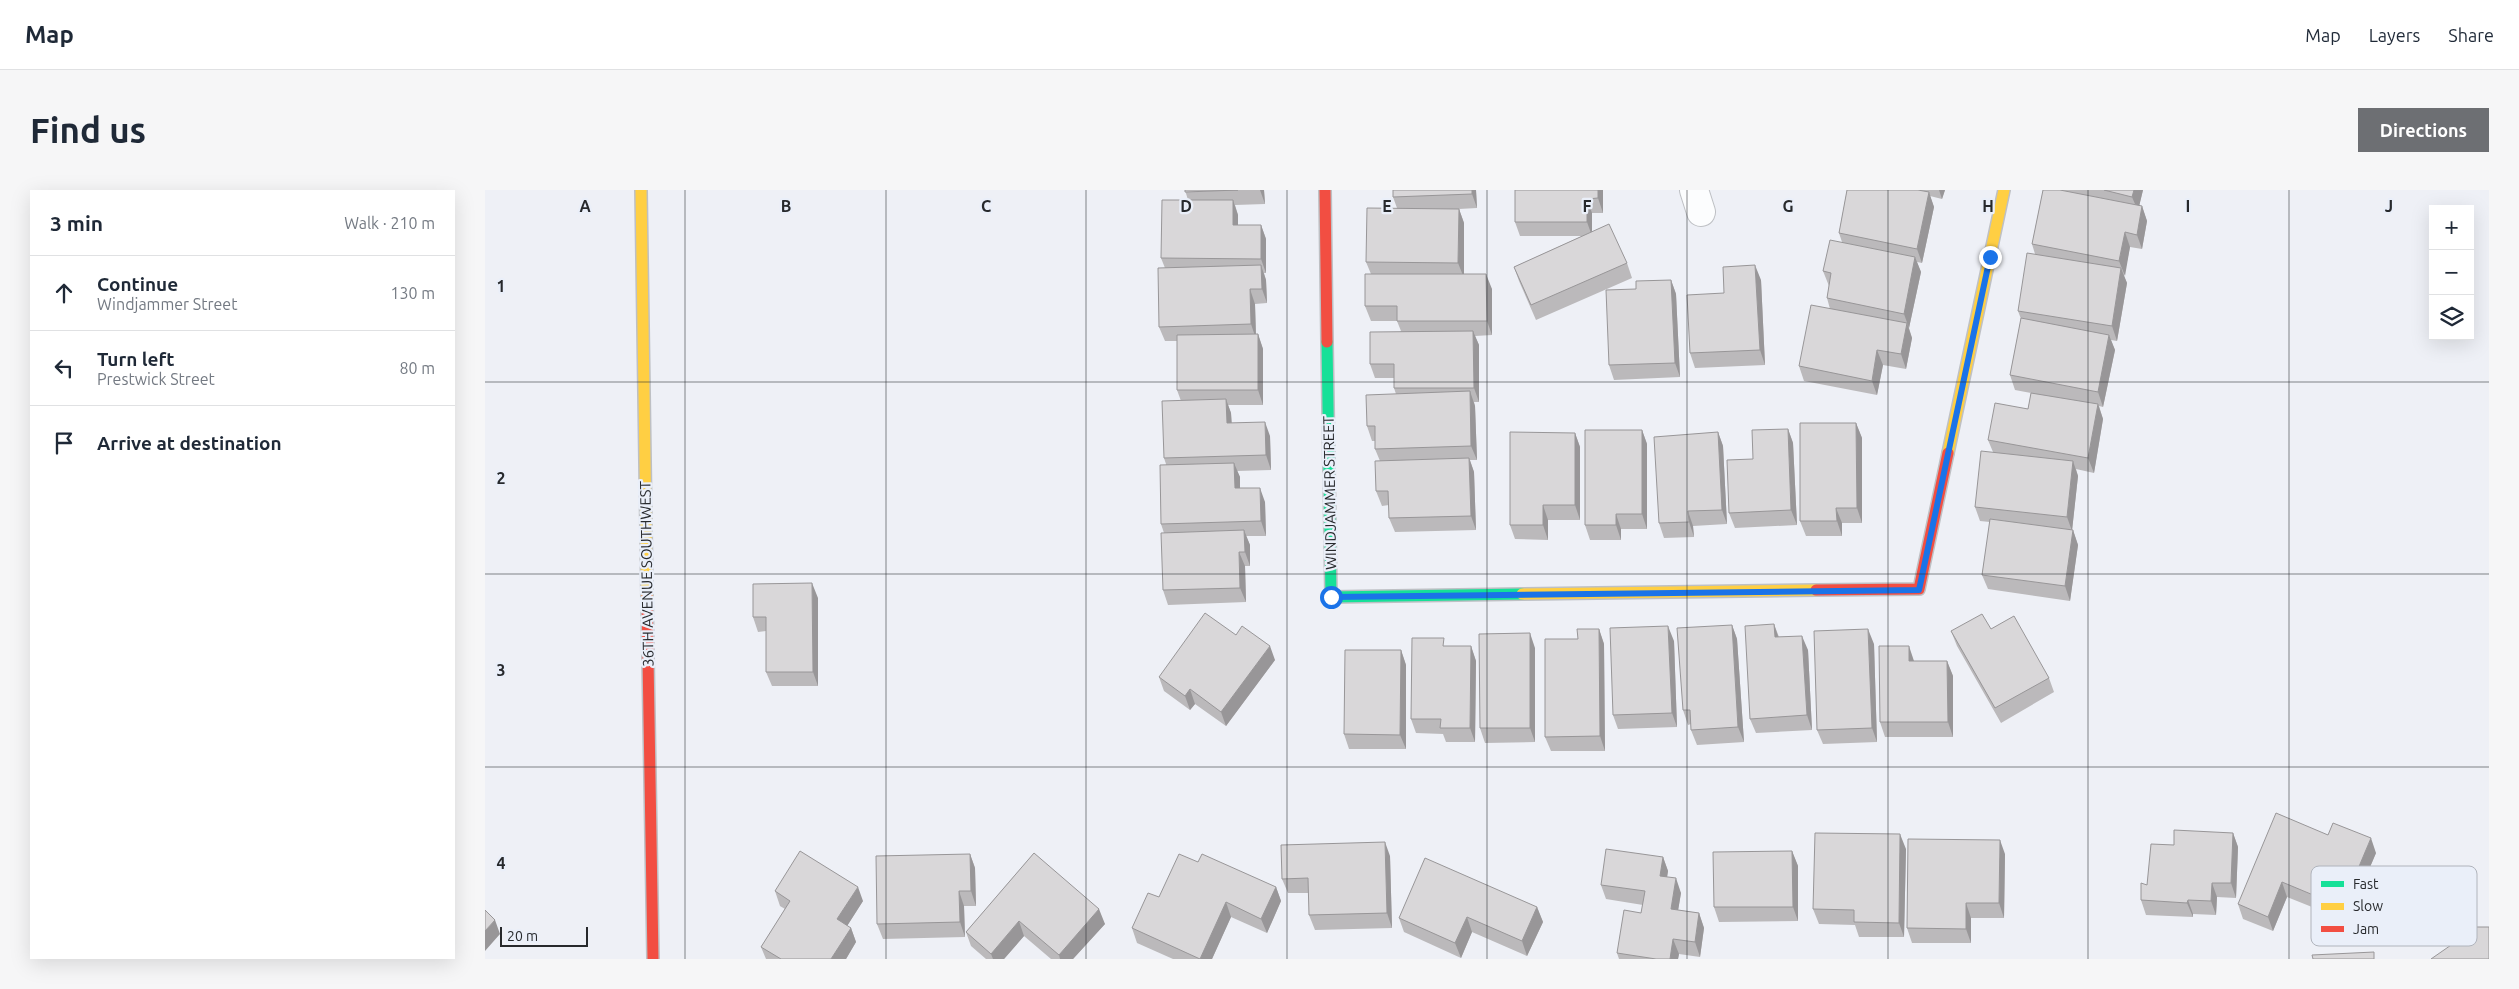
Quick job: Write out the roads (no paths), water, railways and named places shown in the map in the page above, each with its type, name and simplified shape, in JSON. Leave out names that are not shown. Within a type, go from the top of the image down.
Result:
[{"type":"street","name":"36TH AVENUE SOUTHWEST","points":[[641,190],[653,959]]},
{"type":"street","name":"WINDJAMMER STREET","points":[[1325,190],[1331,597],[1919,590],[2004,190]]}]
